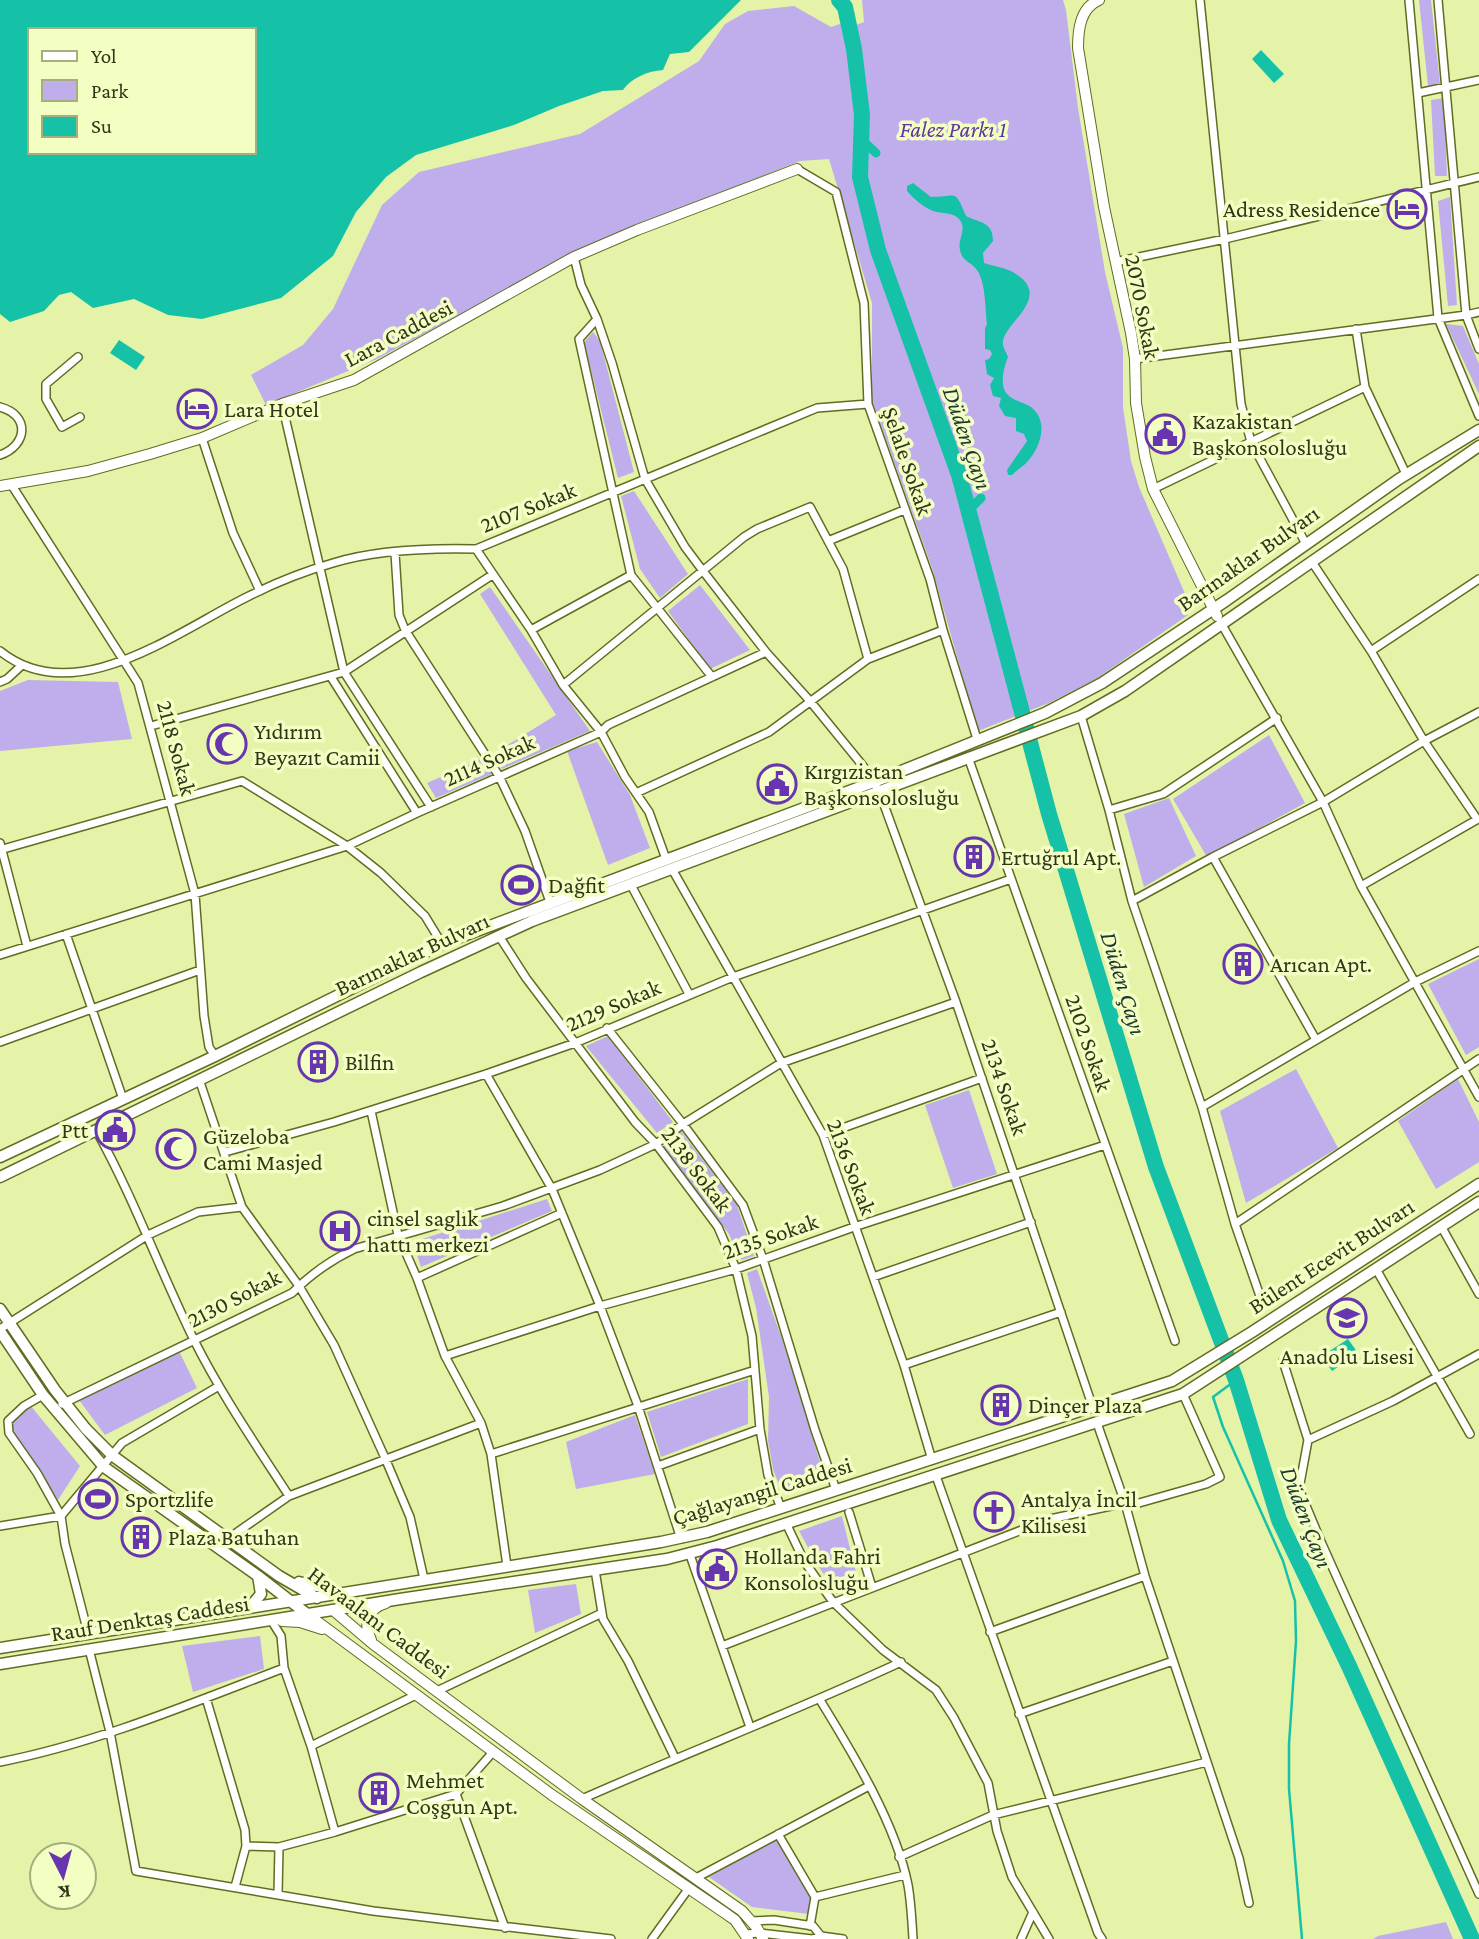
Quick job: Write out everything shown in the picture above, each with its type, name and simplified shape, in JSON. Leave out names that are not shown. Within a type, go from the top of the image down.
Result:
[{"type":"main road","name":"Barınaklar Bulvarı","points":[[0,1157],[215,1056],[442,944],[550,902],[669,864],[876,786],[968,757],[1081,716],[1125,691],[1306,544],[1406,474],[1479,430]]},
{"type":"main road","name":"Barınaklar Bulvarı","points":[[876,786],[977,739],[1037,716],[1102,683],[1312,562],[1479,446]]},
{"type":"main road","name":"Barınaklar Bulvarı","points":[[0,1177],[499,936],[631,885],[669,864]]},
{"type":"main road","name":"Bülent Ecevit Bulvarı","points":[[1205,1363],[1479,1184]]},
{"type":"main road","name":"Bülent Ecevit Bulvarı","points":[[1210,1378],[1479,1202]]},
{"type":"main road","name":"Havaalanı Caddesi","points":[[0,1309],[3,1328],[43,1395],[104,1467],[307,1614]]},
{"type":"main road","name":"Havaalanı Caddesi","points":[[3,1328],[86,1429],[113,1456],[279,1576],[333,1610]]},
{"type":"main road","name":"Çağlayangil Caddesi","points":[[314,1597],[681,1539],[1093,1408],[1172,1381],[1205,1363]]},
{"type":"main road","name":"Çağlayangil Caddesi","points":[[333,1610],[691,1555],[1183,1394],[1210,1378]]},
{"type":"main road","points":[[250,1607],[261,1594],[258,1576]]},
{"type":"main road","points":[[279,1576],[345,1592]]},
{"type":"main road","points":[[291,1600],[314,1597]]},
{"type":"main road","name":"Rauf Denktaş Caddesi","points":[[0,1648],[291,1600]]},
{"type":"main road","name":"Rauf Denktaş Caddesi","points":[[0,1664],[333,1610]]},
{"type":"street","name":"2070 Sokak","points":[[1099,0],[1091,3],[1078,26],[1078,48],[1085,100],[1135,359],[1136,403],[1145,457],[1153,489],[1217,616]]},
{"type":"street","points":[[1200,0],[1241,404],[1251,442],[1306,544]]},
{"type":"street","points":[[1409,0],[1438,318],[1479,416]]},
{"type":"street","points":[[1438,0],[1466,315],[1479,349]]},
{"type":"street","points":[[1418,93],[1479,80]]},
{"type":"street","name":"Lara Caddesi","points":[[5,485],[88,471],[202,438],[282,404],[354,380],[574,257],[797,169]]},
{"type":"street","name":"Şelale Sokak","points":[[797,169],[836,192],[864,303],[868,404],[930,579],[977,739]]},
{"type":"street","points":[[1115,262],[1225,239],[1479,177]]},
{"type":"street","name":"2134 Sokak","points":[[574,257],[581,285],[597,319],[612,363],[645,479],[685,547],[703,571],[876,786],[956,1002],[1093,1408]]},
{"type":"street","points":[[1135,359],[1479,312]]},
{"type":"street","points":[[597,319],[579,339],[631,575],[712,677]]},
{"type":"street","points":[[1356,329],[1365,387],[1406,474]]},
{"type":"street","points":[[78,357],[46,384],[46,399],[62,427],[80,417]]},
{"type":"street","points":[[1153,489],[1365,387]]},
{"type":"street","name":"2114 Sokak","points":[[282,404],[344,672],[432,807],[601,732],[608,725],[766,652]]},
{"type":"street","name":"2107 Sokak","points":[[21,666],[51,672],[81,672],[124,662],[260,591],[335,562],[436,548],[476,549],[817,408],[868,404]]},
{"type":"street","points":[[0,407],[12,410],[20,422],[22,435],[16,447],[0,455]]},
{"type":"street","points":[[202,438],[233,533],[260,591]]},
{"type":"street","name":"2118 Sokak","points":[[5,485],[138,683],[195,894],[204,1016],[209,1047],[215,1056]]},
{"type":"street","points":[[563,685],[757,529],[810,507],[843,569],[868,659]]},
{"type":"street","points":[[828,541],[904,510]]},
{"type":"street","name":"2136 Sokak","points":[[476,549],[531,630],[563,685],[601,732],[649,812],[669,864],[823,1135],[904,1365],[932,1460]]},
{"type":"street","points":[[395,553],[400,615],[405,630],[499,776],[525,831],[550,902]]},
{"type":"street","points":[[1312,562],[1371,652],[1424,741],[1478,819],[1361,886]]},
{"type":"street","points":[[151,726],[344,672],[492,575]]},
{"type":"street","points":[[531,630],[631,575]]},
{"type":"street","points":[[1371,652],[1479,579]]},
{"type":"street","points":[[1217,616],[1323,802],[1361,886],[1479,1097]]},
{"type":"street","points":[[636,793],[769,733],[868,659],[943,630]]},
{"type":"street","points":[[0,651],[21,666],[0,682]]},
{"type":"street","points":[[331,677],[417,813]]},
{"type":"street","points":[[1132,901],[1323,802],[1407,750],[1479,712]]},
{"type":"street","points":[[1081,716],[1132,901],[1202,1107],[1234,1224],[1260,1296]]},
{"type":"street","points":[[1109,810],[1163,794],[1277,718]]},
{"type":"street","name":"2102 Sokak","points":[[968,757],[1175,1341]]},
{"type":"street","points":[[27,946],[0,848],[242,781],[347,846],[381,873],[425,916],[442,944]]},
{"type":"street","points":[[0,955],[347,846],[432,807]]},
{"type":"street","points":[[1213,857],[1316,1040]]},
{"type":"street","name":"2129 Sokak","points":[[225,1152],[371,1111],[486,1074],[575,1043],[733,977],[1011,879]]},
{"type":"street","points":[[631,885],[690,994]]},
{"type":"street","points":[[66,934],[123,1099]]},
{"type":"street","name":"2138 Sokak","points":[[499,936],[526,978],[718,1227],[736,1269],[751,1336],[760,1429],[768,1475],[781,1508]]},
{"type":"street","points":[[1202,1107],[1415,982],[1479,951]]},
{"type":"street","points":[[0,1042],[200,970]]},
{"type":"street","name":"2130 Sokak","points":[[54,1409],[292,1293],[332,1259],[354,1249],[466,1217],[600,1170],[656,1144],[683,1124],[781,1063],[956,1002]]},
{"type":"street","points":[[607,1028],[743,1205],[763,1259],[836,1490]]},
{"type":"street","points":[[1234,1224],[1479,1059]]},
{"type":"street","points":[[486,1074],[552,1189],[638,1406],[681,1539]]},
{"type":"street","points":[[199,1079],[242,1207],[299,1286],[334,1345],[385,1458],[410,1517],[424,1579]]},
{"type":"street","points":[[823,1135],[982,1079]]},
{"type":"street","points":[[371,1111],[398,1235],[417,1278],[445,1356],[481,1423],[491,1454],[507,1566]]},
{"type":"street","points":[[96,1130],[148,1235],[194,1339],[219,1386],[289,1496]]},
{"type":"street","name":"2135 Sokak","points":[[445,1356],[600,1306],[736,1269],[854,1227],[1105,1145]]},
{"type":"street","points":[[3,1328],[148,1235],[198,1212],[242,1207]]},
{"type":"street","points":[[417,1278],[562,1213]]},
{"type":"street","points":[[873,1278],[1031,1222]]},
{"type":"street","points":[[1441,1226],[1479,1294]]},
{"type":"street","points":[[1376,1269],[1470,1434]]},
{"type":"street","points":[[904,1365],[1060,1312]]},
{"type":"street","points":[[1308,1440],[1393,1401],[1479,1354]]},
{"type":"street","points":[[1283,1361],[1308,1440],[1299,1489],[1479,1894]]},
{"type":"street","points":[[491,1454],[755,1370]]},
{"type":"street","points":[[0,1526],[61,1516],[122,1443],[219,1386]]},
{"type":"street","points":[[722,1646],[1050,1519],[1125,1503],[1139,1503],[1206,1484],[1220,1477],[1183,1394]]},
{"type":"street","points":[[43,1395],[8,1420],[9,1433],[61,1516],[65,1544],[88,1633]]},
{"type":"street","points":[[230,1541],[236,1533],[289,1496],[481,1423]]},
{"type":"street","points":[[1097,1423],[1239,1858],[1249,1903]]},
{"type":"street","points":[[659,1466],[760,1429]]},
{"type":"street","points":[[936,1476],[1049,1800],[1102,1939]]},
{"type":"street","points":[[849,1512],[872,1587]]},
{"type":"street","points":[[786,1523],[804,1561],[833,1602],[883,1650],[936,1690],[954,1718],[988,1783],[993,1815],[1012,1877],[1049,1939]]},
{"type":"street","points":[[691,1555],[750,1727]]},
{"type":"street","points":[[595,1570],[603,1619],[628,1661],[675,1758]]},
{"type":"street","points":[[990,1632],[1145,1576]]},
{"type":"street","points":[[373,1644],[366,1625],[369,1616],[376,1606],[400,1599]]},
{"type":"street","name":"Havaalanı Caddesi","points":[[333,1610],[373,1644],[582,1799],[742,1911],[761,1936]]},
{"type":"street","points":[[437,1692],[602,1613]]},
{"type":"street","name":"Havaalanı Caddesi","points":[[307,1614],[493,1752],[737,1923],[746,1937]]},
{"type":"street","points":[[268,1621],[300,1622],[330,1632]]},
{"type":"street","points":[[268,1621],[281,1636],[285,1668],[311,1746],[335,1832]]},
{"type":"street","points":[[89,1649],[110,1732],[136,1871],[373,1911],[606,1939]]},
{"type":"street","points":[[1019,1714],[1173,1661]]},
{"type":"street","points":[[582,1799],[675,1758],[820,1700],[901,1662]]},
{"type":"street","points":[[0,1762],[110,1732],[285,1668]]},
{"type":"street","points":[[311,1746],[416,1695]]},
{"type":"street","points":[[206,1698],[245,1830],[246,1846],[235,1887]]},
{"type":"street","points":[[820,1700],[856,1758],[892,1836],[905,1875],[913,1939]]},
{"type":"street","points":[[246,1846],[279,1847],[456,1794],[493,1752]]},
{"type":"street","points":[[899,1857],[993,1815],[1207,1762]]},
{"type":"street","points":[[696,1878],[869,1786]]},
{"type":"street","points":[[456,1794],[505,1928]]},
{"type":"street","points":[[778,1834],[816,1897],[810,1926]]},
{"type":"street","points":[[278,1894],[279,1847]]},
{"type":"street","points":[[816,1897],[905,1875]]},
{"type":"street","points":[[652,1939],[689,1888]]},
{"type":"street","points":[[1021,1939],[1033,1912]]},
{"type":"street","points":[[737,1923],[774,1920],[810,1926],[821,1936]]},
{"type":"street","points":[[746,1937],[812,1939],[821,1936],[843,1939]]},
{"type":"green space","name":"Falez Parkı 1","points":[[862,0],[1063,0],[1105,272],[1123,348],[1123,407],[1131,461],[1139,487],[1186,596],[1188,615],[1096,679],[1049,703],[978,731],[932,568],[872,400],[872,303],[829,159],[800,161],[586,247],[377,359],[266,405],[251,375],[303,345],[333,309],[382,205],[419,172],[580,134],[699,61],[725,24],[748,11],[794,6],[831,27],[848,21],[856,25],[864,22]]},
{"type":"green space","points":[[1419,0],[1431,0],[1440,84],[1428,86]]},
{"type":"green space","points":[[1444,98],[1447,176],[1435,176],[1431,100]]},
{"type":"green space","points":[[1450,197],[1457,305],[1448,306],[1438,201]]},
{"type":"green space","points":[[1446,324],[1463,326],[1479,364],[1479,394]]},
{"type":"green space","points":[[593,332],[600,341],[634,472],[618,478],[584,342]]},
{"type":"green space","points":[[634,491],[688,574],[660,598],[640,569],[621,496]]},
{"type":"green space","points":[[700,585],[750,650],[710,669],[668,611]]},
{"type":"green space","points":[[490,587],[590,731],[502,769],[493,754],[556,715],[480,594]]},
{"type":"green space","points":[[28,680],[118,682],[132,739],[0,751],[0,691]]},
{"type":"green space","points":[[1269,735],[1305,803],[1207,857],[1173,799]]},
{"type":"green space","points":[[597,742],[630,795],[650,848],[608,865],[567,751]]},
{"type":"green space","points":[[483,758],[492,774],[436,798],[427,783]]},
{"type":"green space","points":[[1169,798],[1196,856],[1144,887],[1124,814]]},
{"type":"green space","points":[[1479,959],[1479,1047],[1466,1055],[1428,984]]},
{"type":"green space","points":[[608,1036],[673,1122],[657,1133],[586,1046]]},
{"type":"green space","points":[[1296,1069],[1338,1148],[1246,1203],[1220,1111]]},
{"type":"green space","points":[[1458,1079],[1479,1122],[1479,1162],[1436,1189],[1398,1121]]},
{"type":"green space","points":[[969,1090],[997,1174],[953,1188],[925,1105]]},
{"type":"green space","points":[[681,1131],[737,1205],[754,1256],[742,1260],[739,1258],[729,1234],[663,1147]]},
{"type":"green space","points":[[547,1199],[552,1211],[421,1267],[413,1242]]},
{"type":"green space","points":[[757,1269],[783,1342],[825,1478],[781,1490],[773,1469],[768,1441],[769,1397],[756,1308],[747,1273]]},
{"type":"green space","points":[[179,1351],[197,1388],[105,1435],[79,1400]]},
{"type":"green space","points":[[748,1379],[748,1424],[661,1457],[647,1412]]},
{"type":"green space","points":[[30,1405],[80,1466],[58,1500],[11,1428],[11,1420]]},
{"type":"green space","points":[[635,1415],[655,1474],[576,1489],[566,1442]]},
{"type":"green space","points":[[842,1516],[859,1585],[837,1594],[799,1531]]},
{"type":"green space","points":[[576,1584],[581,1614],[535,1633],[528,1590]]},
{"type":"green space","points":[[260,1636],[264,1669],[193,1692],[182,1646]]},
{"type":"green space","points":[[777,1839],[811,1898],[809,1914],[752,1907],[709,1877]]},
{"type":"green space","points":[[1446,1922],[1453,1939],[1373,1939],[1378,1936]]},
{"type":"water","points":[[0,0],[741,0],[689,52],[670,54],[663,70],[640,76],[623,90],[603,91],[514,125],[416,155],[386,177],[356,212],[333,256],[281,298],[202,319],[168,315],[134,299],[93,308],[71,292],[59,295],[44,311],[10,322],[0,314]]},
{"type":"water","points":[[1261,50],[1284,74],[1274,83],[1252,59]]},
{"type":"water","points":[[913,183],[931,197],[954,196],[966,216],[988,226],[993,241],[983,253],[984,263],[1011,271],[1024,280],[1029,289],[1025,308],[1003,341],[1008,357],[1003,381],[1009,396],[1028,405],[1037,413],[1041,434],[1033,455],[1012,475],[1008,475],[1007,470],[1027,441],[1024,434],[1016,431],[1016,418],[1005,416],[999,406],[1001,398],[993,396],[990,385],[994,378],[987,374],[985,360],[992,354],[985,349],[987,324],[980,275],[961,254],[959,246],[962,223],[951,214],[933,211],[919,202],[907,191],[907,186]]},
{"type":"water","points":[[119,340],[145,357],[136,370],[110,353]]},
{"type":"water","points":[[1348,1339],[1358,1353],[1332,1371],[1322,1356]]},
{"type":"waterway","name":"Düden Çayı","points":[[839,0],[845,7],[854,49],[862,115],[860,177],[878,250],[959,475],[1049,814],[1156,1167],[1236,1380],[1279,1520],[1349,1666],[1472,1939]]},
{"type":"waterway","points":[[861,139],[876,153]]},
{"type":"waterway","points":[[969,510],[981,498]]},
{"type":"waterway","points":[[1236,1380],[1213,1397],[1223,1427],[1283,1561],[1295,1601],[1296,1641],[1289,1744],[1289,1789],[1302,1939]]},
{"type":"place","name":"Adress Residence","points":[[1407,209]]},
{"type":"place","name":"Lara Hotel","points":[[197,409]]},
{"type":"place","name":"Kazakistan Başkonsolosluğu","points":[[1165,434]]},
{"type":"place","name":"Yıdırım Beyazıt Camii","points":[[227,744]]},
{"type":"place","name":"Kırgızistan Başkonsolosluğu","points":[[777,784]]},
{"type":"place","name":"Ertuğrul Apt.","points":[[974,857]]},
{"type":"place","name":"Dağfit","points":[[521,885]]},
{"type":"place","name":"Arıcan Apt.","points":[[1243,964]]},
{"type":"place","name":"Bilfin","points":[[318,1062]]},
{"type":"place","name":"Ptt","points":[[115,1130]]},
{"type":"place","name":"Güzeloba Cami Masjed","points":[[176,1149]]},
{"type":"place","name":"cinsel saglık hattı merkezi","points":[[340,1231]]},
{"type":"place","name":"Anadolu Lisesi","points":[[1347,1318]]},
{"type":"place","name":"Dinçer Plaza","points":[[1001,1405]]},
{"type":"place","name":"Sportzlife","points":[[98,1499]]},
{"type":"place","name":"Antalya İncil Kilisesi","points":[[994,1512]]},
{"type":"place","name":"Plaza Batuhan","points":[[141,1537]]},
{"type":"place","name":"Hollanda Fahri Konsolosluğu","points":[[717,1569]]},
{"type":"place","name":"Mehmet Coşgun Apt.","points":[[379,1793]]}]
